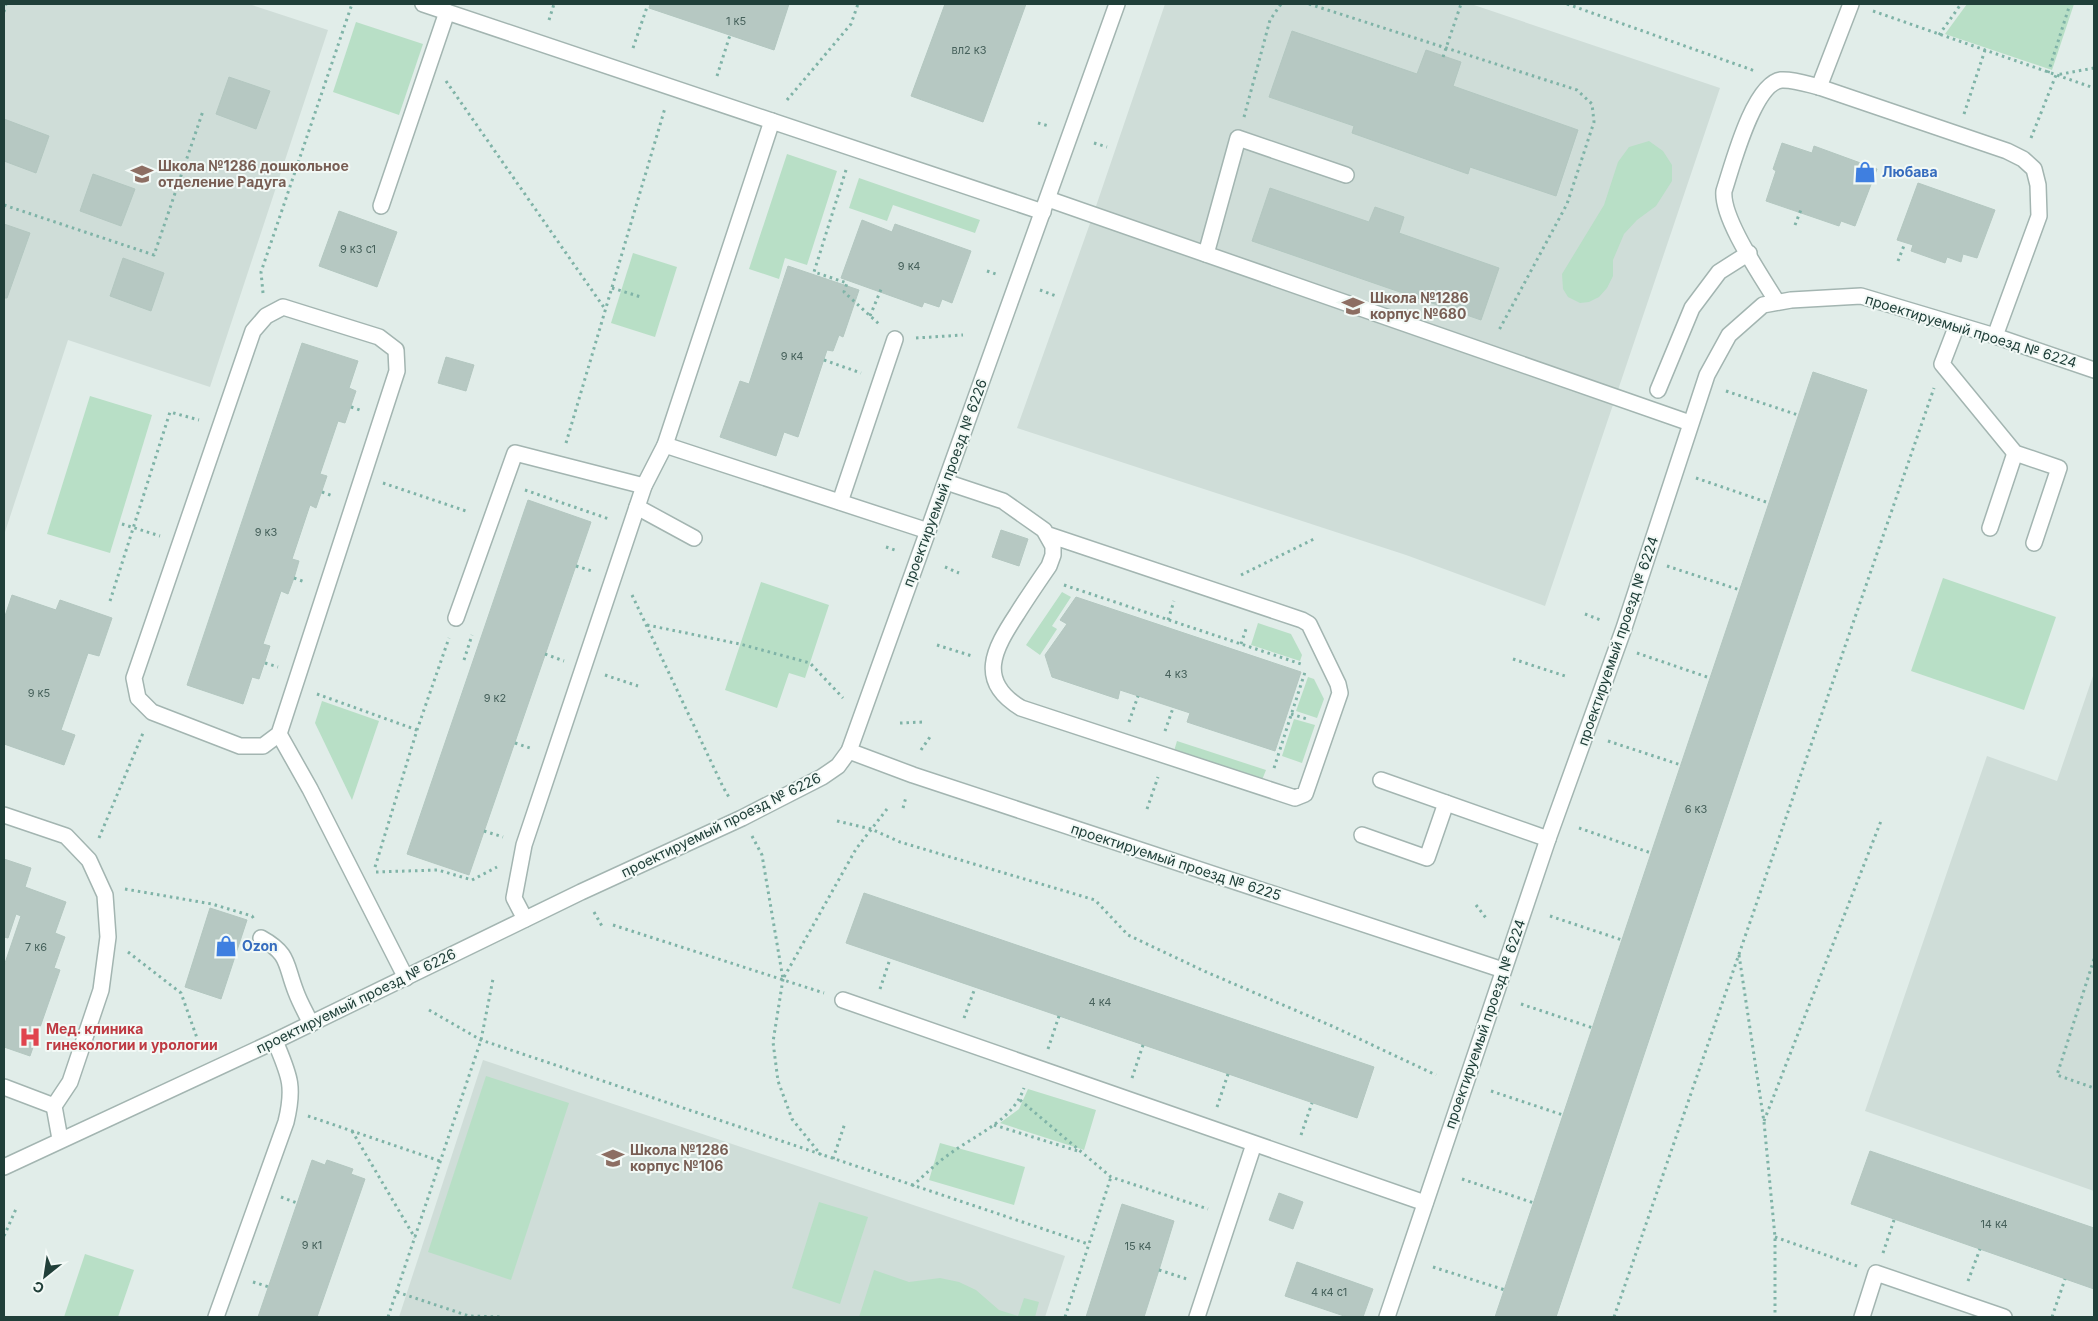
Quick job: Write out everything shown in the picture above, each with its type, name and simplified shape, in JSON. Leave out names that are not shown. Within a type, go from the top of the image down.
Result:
[{"type":"street","points":[[423,4],[772,121],[1206,254],[1690,423]]},
{"type":"street","name":"проектируемый проезд № 6226","points":[[4,1167],[60,1139],[312,1024],[525,919],[742,818],[813,782],[838,766],[850,751],[1118,4]]},
{"type":"street","points":[[1819,87],[1851,4]]},
{"type":"street","points":[[381,206],[447,12]]},
{"type":"street","points":[[1777,302],[1725,209],[1724,191],[1752,110],[1764,91],[1779,80],[1819,87],[2007,151],[2023,159],[2034,169],[2038,185],[2039,216],[1995,336]]},
{"type":"street","points":[[525,919],[514,898],[524,845],[644,486],[665,445],[772,121]]},
{"type":"street","points":[[1206,254],[1238,138],[1346,175]]},
{"type":"street","points":[[1658,390],[1692,308],[1719,272],[1749,253]]},
{"type":"street","name":"проектируемый проезд № 6224","points":[[1387,1317],[1548,839],[1624,628],[1690,423],[1707,375],[1729,335],[1764,304],[1861,296],[1995,336],[2094,370]]},
{"type":"street","points":[[283,307],[379,337],[396,350],[397,371],[279,734],[263,746],[240,746],[152,712],[138,698],[134,678],[221,427],[254,331],[266,316],[283,307]]},
{"type":"street","points":[[1957,325],[1942,364],[2015,453],[2059,468],[2034,543]]},
{"type":"street","points":[[840,502],[894,340]]},
{"type":"street","points":[[665,445],[928,531]]},
{"type":"street","points":[[456,618],[515,453],[644,486]]},
{"type":"street","points":[[1990,528],[2015,453]]},
{"type":"street","points":[[946,482],[1003,501],[1049,535],[1310,624],[1340,689],[1305,794],[1294,798],[1266,789],[1022,708],[1003,694],[997,684],[993,655],[1000,640],[1041,578],[1053,555],[1053,546],[1049,535]]},
{"type":"street","points":[[637,507],[694,538]]},
{"type":"street","points":[[279,734],[310,789],[406,978]]},
{"type":"street","name":"проектируемый проезд № 6225","points":[[850,751],[913,775],[1503,970]]},
{"type":"street","points":[[1381,780],[1548,839]]},
{"type":"street","points":[[1362,835],[1427,858],[1446,803]]},
{"type":"street","points":[[4,815],[66,836],[89,860],[105,895],[108,937],[101,990],[70,1082],[54,1106],[60,1139]]},
{"type":"street","points":[[261,938],[277,946],[286,958],[296,991],[312,1024]]},
{"type":"street","points":[[843,1000],[1425,1203]]},
{"type":"street","points":[[216,1317],[292,1098],[290,1077],[275,1041]]},
{"type":"street","points":[[4,1087],[54,1106]]},
{"type":"street","points":[[1197,1317],[1254,1144]]},
{"type":"street","points":[[1862,1317],[1876,1273],[2004,1317]]},
{"type":"path","points":[[4,12],[6,4]]},
{"type":"path","points":[[266,316],[261,272],[352,4]]},
{"type":"path","points":[[549,20],[554,4]]},
{"type":"path","points":[[787,100],[851,24],[858,4]]},
{"type":"path","points":[[1238,138],[1270,20],[1281,4],[1284,4]]},
{"type":"path","points":[[1308,4],[1577,90],[1592,104],[1594,122],[1567,204],[1487,353]]},
{"type":"path","points":[[1443,56],[1461,4]]},
{"type":"path","points":[[1567,4],[1732,61],[1779,80]]},
{"type":"path","points":[[1851,4],[2094,88]]},
{"type":"path","points":[[1940,35],[1961,4]]},
{"type":"path","points":[[2048,73],[2070,4]]},
{"type":"path","points":[[633,48],[647,7]]},
{"type":"path","points":[[717,76],[730,35]]},
{"type":"path","points":[[1957,134],[1984,50]]},
{"type":"path","points":[[430,58],[605,309]]},
{"type":"path","points":[[2056,75],[2094,68]]},
{"type":"path","points":[[2023,159],[2056,75]]},
{"type":"path","points":[[560,465],[666,106]]},
{"type":"path","points":[[4,205],[154,256],[203,111]]},
{"type":"path","points":[[1038,123],[1054,128]]},
{"type":"path","points":[[1094,142],[1107,147]]},
{"type":"path","points":[[848,166],[814,272],[847,282],[844,292],[894,340],[963,335]]},
{"type":"path","points":[[1796,225],[1802,208]]},
{"type":"path","points":[[1898,261],[1905,243]]},
{"type":"path","points":[[870,316],[882,287]]},
{"type":"path","points":[[612,288],[641,297]]},
{"type":"path","points":[[1040,290],[1056,296]]},
{"type":"path","points":[[824,360],[881,379]]},
{"type":"path","points":[[1614,1317],[1942,364]]},
{"type":"path","points":[[1725,391],[1798,415]]},
{"type":"path","points":[[110,601],[170,412],[221,427]]},
{"type":"path","points":[[363,476],[491,519]]},
{"type":"path","points":[[1696,478],[1769,503]]},
{"type":"path","points":[[504,483],[631,526]]},
{"type":"path","points":[[122,524],[180,543]]},
{"type":"path","points":[[1212,590],[1314,539]]},
{"type":"path","points":[[618,564],[723,787],[731,800]]},
{"type":"path","points":[[1667,566],[1740,590]]},
{"type":"path","points":[[944,567],[959,573]]},
{"type":"path","points":[[1041,578],[1307,666],[1266,789]]},
{"type":"path","points":[[1585,614],[1603,621]]},
{"type":"path","points":[[456,618],[417,730],[373,872],[438,870],[472,880],[495,867],[520,863]]},
{"type":"path","points":[[646,624],[740,644],[810,663],[834,691],[848,702]]},
{"type":"path","points":[[464,660],[473,633]]},
{"type":"path","points":[[937,645],[993,663]]},
{"type":"path","points":[[1638,653],[1710,678]]},
{"type":"path","points":[[1513,660],[1565,676]]},
{"type":"path","points":[[583,668],[638,686]]},
{"type":"path","points":[[295,686],[417,730]]},
{"type":"path","points":[[89,860],[152,712]]},
{"type":"path","points":[[900,723],[924,722]]},
{"type":"path","points":[[920,750],[932,734]]},
{"type":"path","points":[[1608,741],[1680,766]]},
{"type":"path","points":[[902,808],[908,792]]},
{"type":"path","points":[[1147,809],[1148,802]]},
{"type":"path","points":[[783,979],[848,862],[887,809]]},
{"type":"path","points":[[1764,1122],[1881,820]]},
{"type":"path","points":[[837,821],[871,829],[900,842],[1095,900],[1128,935],[1204,971],[1332,1026],[1436,1075]]},
{"type":"path","points":[[1579,828],[1651,853]]},
{"type":"path","points":[[753,837],[762,856],[783,979],[774,1042],[778,1081],[792,1119],[821,1155]]},
{"type":"path","points":[[105,895],[128,889],[212,904],[252,916],[261,938]]},
{"type":"path","points":[[1476,905],[1486,918]]},
{"type":"path","points":[[594,912],[603,928]]},
{"type":"path","points":[[1550,916],[1622,940]]},
{"type":"path","points":[[613,925],[843,1000]]},
{"type":"path","points":[[108,937],[181,993],[197,1038]]},
{"type":"path","points":[[1739,955],[1764,1122],[1775,1237],[1775,1317]]},
{"type":"path","points":[[873,1010],[890,959]]},
{"type":"path","points":[[2094,960],[2057,1075],[2094,1088]]},
{"type":"path","points":[[388,1317],[481,1040],[493,979]]},
{"type":"path","points":[[957,1040],[975,988]]},
{"type":"path","points":[[1521,1004],[1592,1028]]},
{"type":"path","points":[[429,1010],[481,1040],[1088,1244]]},
{"type":"path","points":[[1041,1069],[1059,1016]]},
{"type":"path","points":[[1125,1099],[1143,1045]]},
{"type":"path","points":[[1209,1128],[1228,1074]]},
{"type":"path","points":[[1491,1091],[1563,1115]]},
{"type":"path","points":[[912,1186],[949,1154],[1007,1116],[1020,1100],[1111,1177],[1230,1216]]},
{"type":"path","points":[[1293,1157],[1312,1103]]},
{"type":"path","points":[[289,1110],[440,1161]]},
{"type":"path","points":[[833,1159],[845,1123]]},
{"type":"path","points":[[993,1125],[1084,1153]]},
{"type":"path","points":[[351,1131],[415,1238]]},
{"type":"path","points":[[1064,1317],[1111,1177]]},
{"type":"path","points":[[1462,1179],[1534,1203]]},
{"type":"path","points":[[4,1236],[16,1209]]},
{"type":"path","points":[[1775,1237],[1876,1273],[1894,1220]]},
{"type":"path","points":[[1961,1302],[1980,1249]]},
{"type":"path","points":[[1433,1267],[1505,1290]]},
{"type":"path","points":[[1159,1270],[1207,1286]]},
{"type":"path","points":[[2052,1317],[2065,1278]]},
{"type":"path","points":[[397,1292],[469,1317],[502,1317]]},
{"type":"shaded area","name":"Школа №1286 дошкольное отделение Радуга","points":[[4,4],[249,4],[328,30],[210,387],[68,340],[4,535]]},
{"type":"shaded area","name":"Школа №1286 корпус №680","points":[[1165,4],[1471,4],[1720,88],[1545,606],[1406,555],[1017,428],[1093,215]]},
{"type":"shaded area","points":[[2094,673],[2094,1191],[1865,1111],[1987,756],[2057,781]]},
{"type":"shaded area","name":"Школа №1286 корпус №106","points":[[483,1060],[1065,1256],[1045,1317],[399,1317]]},
{"type":"green space","points":[[1967,4],[2074,4],[2052,70],[1945,34]]},
{"type":"green space","points":[[356,22],[423,44],[399,115],[333,92]]},
{"type":"green space","points":[[1649,141],[1663,151],[1672,165],[1672,181],[1656,206],[1637,220],[1624,234],[1613,260],[1613,276],[1607,288],[1599,297],[1589,302],[1580,303],[1568,297],[1563,289],[1562,274],[1604,205],[1618,162],[1629,147]]},
{"type":"green space","points":[[787,154],[837,171],[807,265],[785,258],[779,279],[749,269]]},
{"type":"green space","points":[[859,178],[980,220],[975,233],[893,205],[887,221],[849,208]]},
{"type":"green space","points":[[633,253],[677,267],[655,337],[611,323]]},
{"type":"green space","points":[[90,396],[152,415],[110,553],[47,534]]},
{"type":"green space","points":[[1943,578],[2056,617],[2024,710],[1911,671]]},
{"type":"green space","points":[[761,582],[829,605],[805,678],[789,673],[777,708],[725,690]]},
{"type":"green space","points":[[1062,592],[1071,597],[1052,626],[1057,629],[1040,655],[1026,645]]},
{"type":"green space","points":[[1258,623],[1291,634],[1302,655],[1300,661],[1251,645]]},
{"type":"green space","points":[[1308,677],[1314,679],[1324,699],[1317,718],[1296,711]]},
{"type":"green space","points":[[322,701],[379,721],[352,800],[315,723]]},
{"type":"green space","points":[[1294,719],[1315,725],[1302,763],[1282,756]]},
{"type":"green space","points":[[1177,741],[1266,770],[1262,780],[1174,751]]},
{"type":"green space","points":[[486,1076],[569,1103],[511,1280],[428,1252]]},
{"type":"green space","points":[[1028,1089],[1096,1110],[1084,1150],[1000,1123],[1019,1109]]},
{"type":"green space","points":[[940,1143],[1025,1167],[1014,1205],[929,1180]]},
{"type":"green space","points":[[819,1202],[868,1217],[840,1304],[792,1288]]},
{"type":"green space","points":[[85,1254],[134,1270],[118,1317],[64,1317]]},
{"type":"green space","points":[[874,1270],[909,1282],[940,1278],[959,1282],[976,1290],[999,1310],[1018,1316],[1024,1298],[1039,1302],[1035,1317],[859,1317]]},
{"type":"building","points":[[650,4],[789,4],[774,50],[649,8]]},
{"type":"building","points":[[945,4],[1026,4],[983,122],[911,96]]},
{"type":"building","points":[[1292,31],[1417,74],[1426,50],[1461,62],[1453,86],[1578,130],[1556,196],[1470,167],[1468,174],[1352,133],[1354,126],[1269,97]]},
{"type":"building","points":[[229,77],[270,91],[256,129],[216,114]]},
{"type":"building","points":[[4,119],[49,136],[36,173],[4,161]]},
{"type":"building","points":[[1782,143],[1812,153],[1814,146],[1877,169],[1855,226],[1841,221],[1839,226],[1766,201],[1776,171],[1773,169]]},
{"type":"building","points":[[93,174],[135,189],[121,226],[80,211]]},
{"type":"building","points":[[1918,183],[1995,210],[1977,258],[1963,254],[1961,262],[1947,257],[1945,263],[1911,251],[1913,245],[1897,240]]},
{"type":"building","points":[[1270,188],[1369,222],[1375,207],[1404,217],[1399,233],[1499,268],[1481,320],[1252,241]]},
{"type":"building","points":[[339,211],[397,232],[377,287],[319,266]]},
{"type":"building","points":[[862,220],[892,232],[895,224],[971,251],[952,303],[942,299],[939,307],[924,302],[922,307],[841,278]]},
{"type":"building","points":[[4,224],[30,233],[7,298],[4,298]]},
{"type":"building","points":[[123,258],[164,273],[151,311],[110,296]]},
{"type":"building","points":[[788,266],[859,290],[843,337],[839,335],[833,351],[827,350],[798,437],[784,432],[776,456],[720,437],[740,381],[749,384]]},
{"type":"building","points":[[302,343],[358,361],[349,388],[356,391],[345,423],[338,421],[320,474],[327,476],[316,508],[310,505],[292,559],[299,561],[294,578],[288,594],[281,591],[263,644],[270,646],[259,679],[252,677],[243,704],[187,685]]},
{"type":"building","points":[[446,357],[474,365],[466,391],[438,383]]},
{"type":"building","points":[[1813,372],[1867,390],[1556,1317],[1495,1317]]},
{"type":"building","points":[[528,500],[591,522],[469,875],[407,854]]},
{"type":"building","points":[[1001,530],[1028,539],[1019,566],[992,557]]},
{"type":"building","points":[[12,595],[56,610],[60,600],[112,618],[99,656],[88,653],[61,730],[75,735],[64,765],[4,744],[4,619]]},
{"type":"building","points":[[1076,597],[1301,672],[1275,751],[1187,722],[1190,713],[1120,690],[1118,699],[1052,677],[1045,655],[1067,624],[1060,620]]},
{"type":"building","points":[[4,859],[31,868],[25,887],[66,902],[55,933],[65,937],[54,968],[60,970],[30,1056],[4,1047],[4,966],[21,916],[16,914],[8,938],[4,937]]},
{"type":"building","points":[[864,893],[1374,1067],[1357,1118],[846,943]]},
{"type":"building","points":[[210,908],[247,920],[221,999],[185,987]]},
{"type":"building","points":[[1870,1151],[2094,1228],[2094,1289],[1851,1204]]},
{"type":"building","points":[[312,1160],[325,1165],[327,1160],[353,1169],[351,1174],[365,1179],[317,1317],[258,1317]]},
{"type":"building","points":[[1279,1193],[1303,1202],[1293,1229],[1269,1220]]},
{"type":"building","points":[[1122,1204],[1174,1221],[1159,1270],[1144,1317],[1086,1317]]},
{"type":"building","points":[[1297,1262],[1373,1289],[1363,1317],[1347,1317],[1285,1296]]},
{"type":"place","name":"Любава","points":[[1865,172]]},
{"type":"place","name":"Школа №1286 дошкольное отделение Радуга","points":[[142,174]]},
{"type":"place","name":"Школа №1286 корпус №680","points":[[1353,306]]},
{"type":"place","name":"Ozon","points":[[226,946]]},
{"type":"place","name":"Мед. клиника гинекологии и урологии","points":[[30,1037]]},
{"type":"place","name":"Школа №1286 корпус №106","points":[[613,1158]]}]
